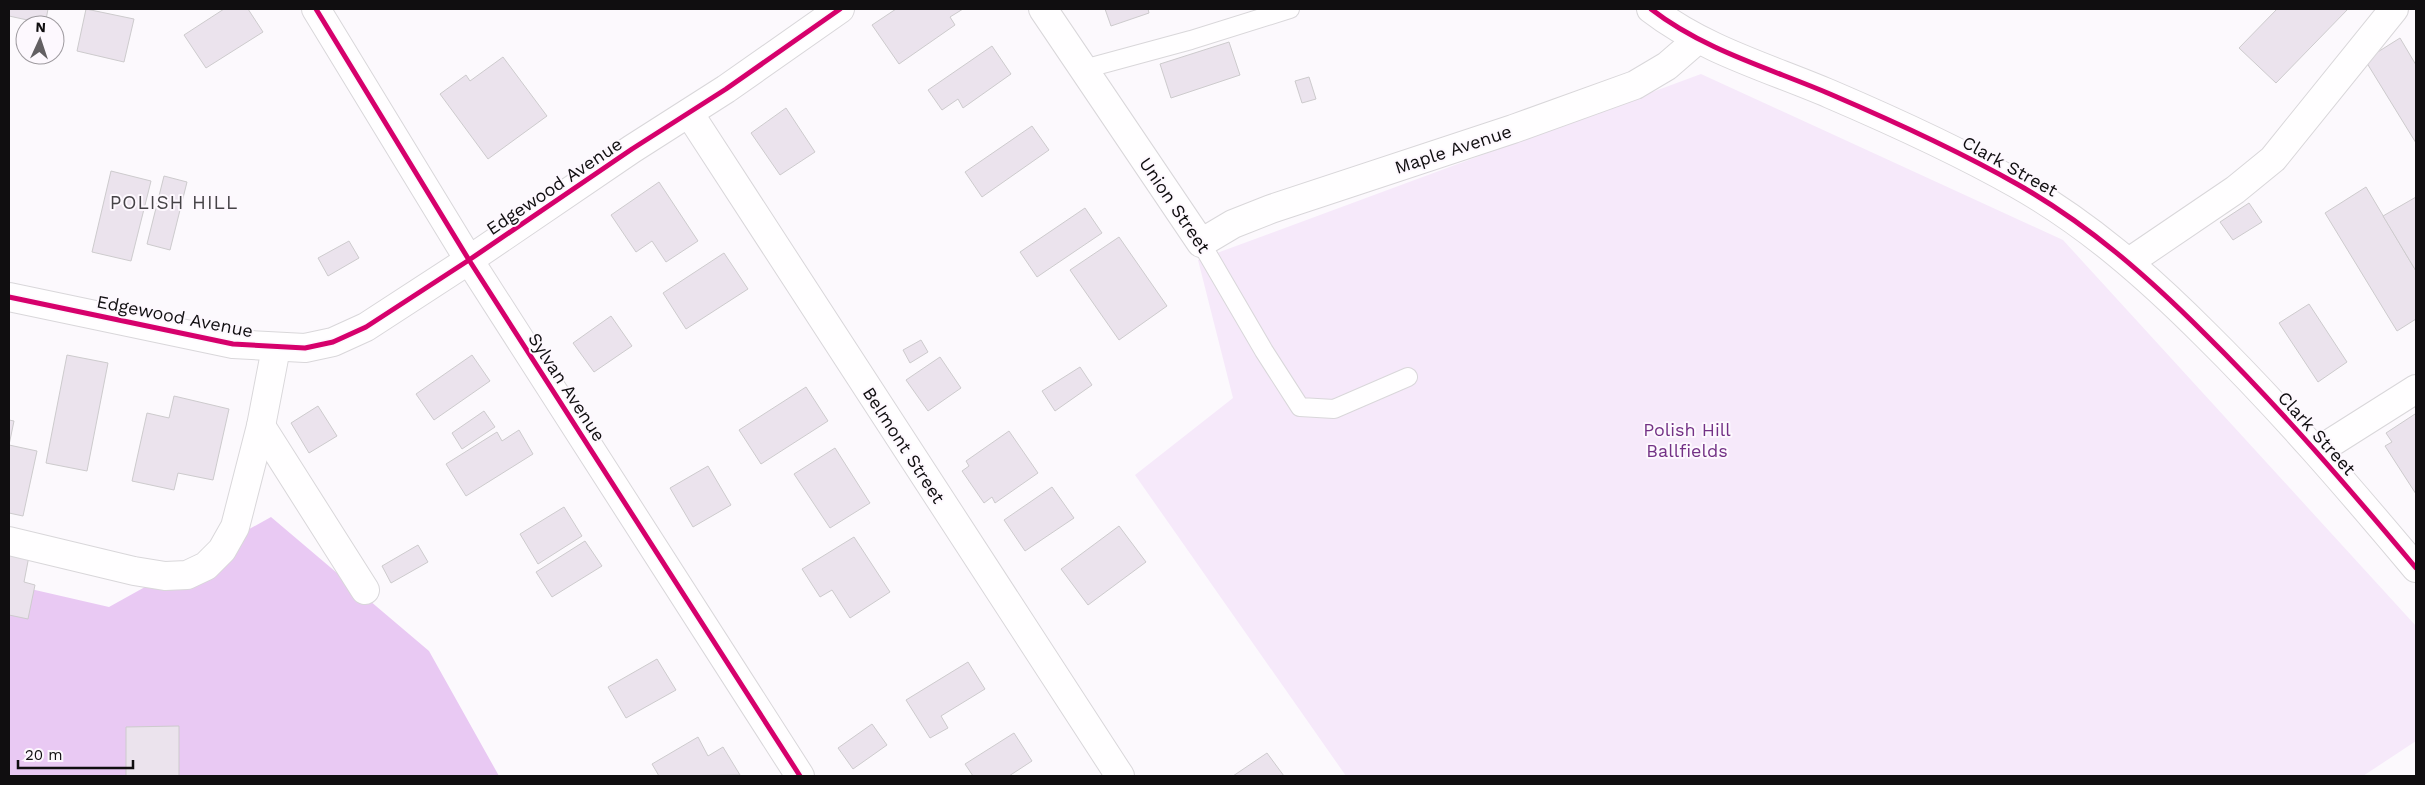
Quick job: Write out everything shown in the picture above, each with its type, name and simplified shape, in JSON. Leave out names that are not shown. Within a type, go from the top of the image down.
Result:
[{"type":"street","name":"Sylvan Avenue","points":[[316,9],[469,260],[800,776]]},
{"type":"street","name":"Edgewood Avenue","points":[[9,296],[233,344],[276,348],[305,348],[333,342],[366,327],[469,260],[689,113],[840,9]]},
{"type":"street","name":"Union Street","points":[[1043,9],[1201,243]]},
{"type":"street","name":"Clark Street","points":[[1651,9],[1697,40],[1830,94],[1952,148],[2019,184],[2069,215],[2128,262],[2228,356],[2318,451],[2416,568]]},
{"type":"street","points":[[2128,262],[2235,190],[2273,159],[2394,9]]},
{"type":"street","name":"Maple Avenue","points":[[1201,243],[1233,224],[1271,209],[1513,129],[1635,85],[1667,66],[1697,40]]},
{"type":"street","name":"Belmont Street","points":[[689,113],[1120,776]]},
{"type":"street","points":[[9,541],[134,571],[165,576],[187,575],[206,566],[222,550],[235,527],[261,426],[276,348]]},
{"type":"street","points":[[2318,451],[2416,389]]},
{"type":"street","points":[[261,426],[365,590]]},
{"type":"lane","points":[[1084,69],[1192,40],[1290,9]]},
{"type":"lane","name":"Union Street","points":[[1201,243],[1264,351],[1300,407],[1334,409],[1408,377]]},
{"type":"green space","name":"Polish Hill Ballfields","points":[[1701,74],[2063,240],[2416,626],[2416,741],[2363,776],[1346,776],[1135,475],[1233,398],[1198,260]]},
{"type":"shaded area","points":[[271,517],[429,651],[499,776],[9,776],[9,584],[109,607]]},
{"type":"building","points":[[9,9],[48,9],[47,15],[9,16]]},
{"type":"building","points":[[86,9],[134,19],[124,62],[77,51]]},
{"type":"building","points":[[224,9],[248,9],[263,32],[206,68],[184,35]]},
{"type":"building","points":[[896,9],[963,9],[950,17],[955,25],[899,64],[872,25]]},
{"type":"building","points":[[1105,9],[1148,9],[1149,13],[1111,26]]},
{"type":"building","points":[[2277,9],[2348,9],[2276,83],[2239,48]]},
{"type":"building","points":[[2400,38],[2416,65],[2416,143],[2365,60]]},
{"type":"building","points":[[1229,42],[1240,75],[1171,98],[1160,64]]},
{"type":"building","points":[[992,46],[1011,74],[963,108],[958,99],[942,110],[928,90]]},
{"type":"building","points":[[503,57],[547,116],[488,159],[440,94],[466,75],[470,81]]},
{"type":"building","points":[[1309,77],[1316,99],[1302,103],[1295,81]]},
{"type":"building","points":[[786,108],[815,152],[780,175],[751,133]]},
{"type":"building","points":[[1032,126],[1049,150],[982,197],[965,172]]},
{"type":"building","points":[[111,171],[151,181],[131,261],[92,252]]},
{"type":"building","points":[[164,176],[187,182],[170,250],[147,244]]},
{"type":"building","points":[[659,182],[698,241],[666,262],[652,241],[636,252],[611,215]]},
{"type":"building","points":[[2366,187],[2416,271],[2416,319],[2397,331],[2325,213]]},
{"type":"building","points":[[2416,197],[2416,271],[2383,216]]},
{"type":"building","points":[[2249,203],[2262,222],[2233,240],[2220,222]]},
{"type":"building","points":[[1085,208],[1102,233],[1037,277],[1020,252]]},
{"type":"building","points":[[1119,237],[1167,306],[1119,340],[1070,270]]},
{"type":"building","points":[[349,241],[359,258],[328,276],[318,258]]},
{"type":"building","points":[[724,253],[748,289],[686,329],[663,293]]},
{"type":"building","points":[[2309,304],[2347,362],[2318,382],[2279,323]]},
{"type":"building","points":[[611,316],[632,346],[594,372],[573,343]]},
{"type":"building","points":[[921,340],[928,352],[910,363],[903,350]]},
{"type":"building","points":[[67,355],[108,363],[87,471],[46,463]]},
{"type":"building","points":[[472,355],[490,381],[434,420],[416,394]]},
{"type":"building","points":[[940,357],[961,388],[928,411],[906,380]]},
{"type":"building","points":[[1080,367],[1092,385],[1055,411],[1042,391]]},
{"type":"building","points":[[806,387],[828,421],[761,464],[739,430]]},
{"type":"building","points":[[174,396],[229,409],[213,480],[178,473],[174,490],[132,481],[147,413],[169,418]]},
{"type":"building","points":[[318,406],[337,436],[309,453],[291,423]]},
{"type":"building","points":[[484,411],[495,427],[462,449],[452,433]]},
{"type":"building","points":[[2415,414],[2416,494],[2385,446],[2392,442],[2386,433]]},
{"type":"building","points":[[9,420],[14,421],[9,445]]},
{"type":"building","points":[[519,430],[533,454],[466,496],[446,464],[497,432],[502,441]]},
{"type":"building","points":[[1009,431],[1038,473],[995,503],[992,497],[984,503],[962,471],[969,466],[966,461]]},
{"type":"building","points":[[9,445],[37,451],[23,516],[9,513]]},
{"type":"building","points":[[835,448],[870,503],[830,528],[794,474]]},
{"type":"building","points":[[708,466],[731,505],[693,527],[670,488]]},
{"type":"building","points":[[1052,487],[1074,518],[1025,551],[1004,520]]},
{"type":"building","points":[[564,507],[582,536],[538,564],[520,534]]},
{"type":"building","points":[[1119,526],[1146,562],[1088,605],[1061,569]]},
{"type":"building","points":[[854,537],[890,592],[850,618],[832,590],[820,597],[802,569]]},
{"type":"building","points":[[585,541],[602,566],[552,597],[536,572]]},
{"type":"building","points":[[418,545],[428,562],[391,583],[382,566]]},
{"type":"building","points":[[9,551],[29,556],[24,582],[35,585],[28,619],[9,615]]},
{"type":"building","points":[[657,659],[676,690],[626,718],[608,687]]},
{"type":"building","points":[[968,662],[985,689],[941,716],[948,728],[930,738],[906,700]]},
{"type":"building","points":[[872,724],[887,745],[853,769],[838,748]]},
{"type":"building","points":[[179,726],[179,776],[126,776],[126,727]]},
{"type":"building","points":[[1014,733],[1032,761],[1009,776],[973,776],[965,764]]},
{"type":"building","points":[[698,737],[708,756],[723,747],[740,775],[659,776],[652,764]]},
{"type":"building","points":[[1267,753],[1284,776],[1233,776]]},
{"type":"cycle path","points":[[316,9],[469,260],[800,776]]},
{"type":"cycle path","points":[[9,297],[233,344],[305,348],[333,342],[366,327],[469,260],[632,149],[726,89],[840,9]]},
{"type":"cycle path","points":[[1651,9],[1671,23],[1715,47],[1854,104],[1971,159],[2017,184],[2093,234],[2162,292],[2233,362],[2313,448],[2416,568]]},
{"type":"district","name":"POLISH HILL","points":[[174,202]]}]
